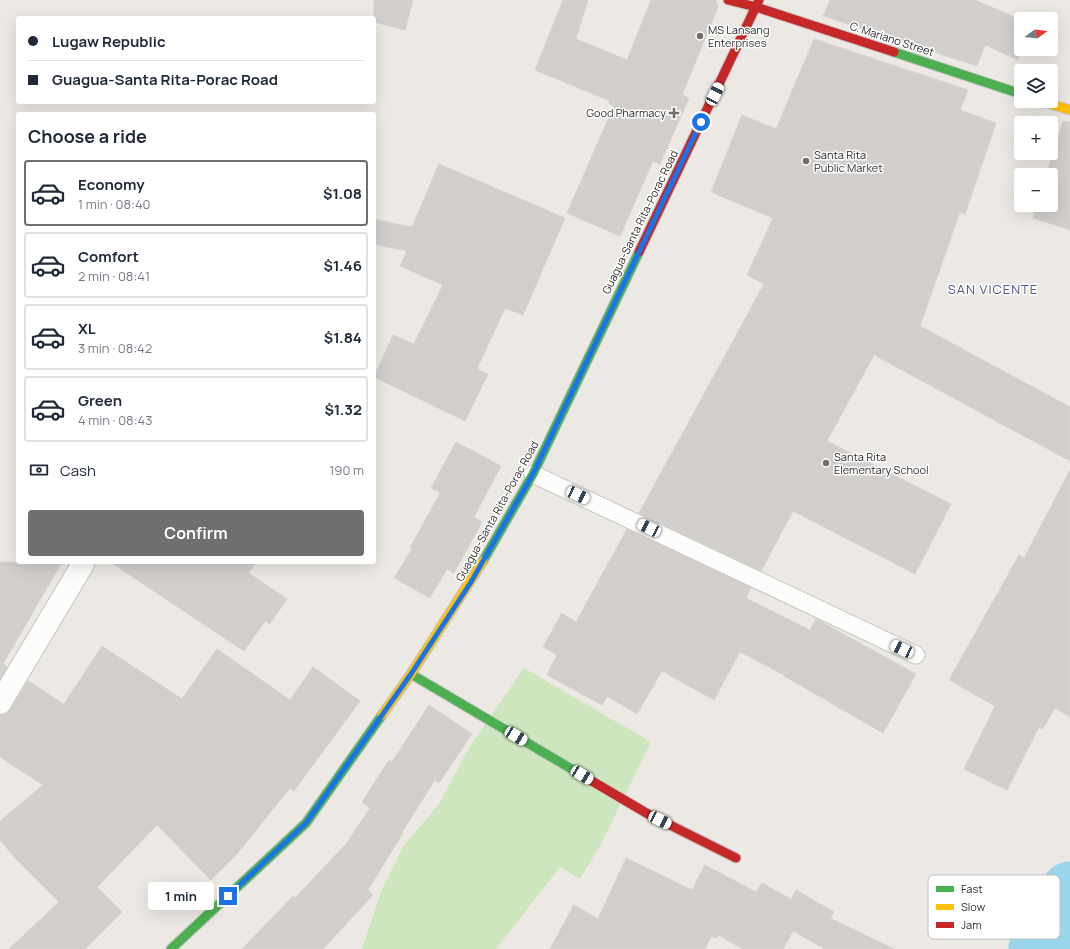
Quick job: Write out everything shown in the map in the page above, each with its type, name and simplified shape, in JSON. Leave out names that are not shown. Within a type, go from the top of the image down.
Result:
[{"type":"main road","name":"C. Mariano Street","points":[[728,0],[757,4],[1014,92]]},
{"type":"main road","name":"Guagua-Santa Rita-Porac Road","points":[[172,949],[306,823],[411,674],[471,582],[533,474],[757,4]]},
{"type":"main road","points":[[1058,106],[1070,110]]},
{"type":"main road","points":[[411,674],[648,814],[736,858]]},
{"type":"street","points":[[0,703],[83,564]]},
{"type":"lane","points":[[533,474],[916,655]]},
{"type":"green space","points":[[524,668],[651,742],[601,844],[580,879],[560,867],[496,949],[362,949],[382,889],[404,845],[439,804],[470,746]]},
{"type":"building","points":[[374,0],[413,0],[405,30],[376,23],[376,16],[374,16]]},
{"type":"building","points":[[563,0],[588,0],[576,39],[627,60],[651,0],[716,0],[718,7],[682,95],[689,98],[660,164],[653,161],[620,236],[567,213],[614,106],[609,104],[610,101],[535,70]]},
{"type":"building","points":[[830,0],[975,0],[1014,17],[1014,56],[1019,56],[1018,60],[985,45],[977,66],[823,16]]},
{"type":"building","points":[[814,39],[968,90],[960,110],[996,123],[965,214],[960,212],[920,326],[1070,407],[1070,461],[874,355],[827,441],[951,504],[915,574],[793,511],[761,571],[639,513],[764,284],[747,275],[773,218],[711,192],[742,115],[776,129]]},
{"type":"building","points":[[1063,121],[1070,122],[1070,230],[1033,218],[1035,212],[1058,212],[1058,168],[1048,168],[1051,160],[1058,160],[1058,137]]},
{"type":"building","points":[[439,164],[565,218],[523,315],[505,308],[477,369],[488,374],[465,421],[376,378],[376,373],[393,335],[414,344],[443,285],[400,266],[407,251],[376,244],[376,219],[412,227]]},
{"type":"building","points":[[456,442],[501,466],[474,517],[482,522],[454,573],[447,569],[430,598],[394,578],[412,549],[410,548],[440,493],[431,488]]},
{"type":"building","points":[[1070,470],[1070,717],[1055,708],[1043,729],[1039,727],[1007,790],[964,769],[995,706],[949,680],[1019,555],[1024,558]]},
{"type":"building","points":[[627,529],[751,588],[746,598],[810,630],[816,619],[916,674],[883,733],[784,675],[740,652],[714,700],[662,671],[637,714],[607,696],[602,705],[547,675],[557,655],[543,647],[562,613],[576,622]]},
{"type":"building","points":[[0,562],[16,562],[16,564],[61,564],[3,664],[7,667],[0,679]]},
{"type":"building","points":[[113,564],[255,564],[249,573],[287,599],[270,624],[265,621],[244,651]]},
{"type":"building","points":[[102,646],[182,699],[217,649],[290,700],[313,667],[360,701],[294,791],[290,788],[237,854],[211,880],[157,825],[97,887],[122,912],[85,949],[9,949],[59,902],[17,860],[0,840],[0,821],[43,785],[0,757],[0,715],[6,714],[10,710],[28,681],[64,704]]},
{"type":"building","points":[[429,705],[472,734],[439,783],[435,780],[402,832],[403,833],[368,890],[373,895],[323,949],[242,949],[293,896],[295,898],[346,844],[370,808],[362,802],[389,760],[392,762]]},
{"type":"building","points":[[626,858],[692,890],[705,865],[756,892],[762,883],[791,899],[796,890],[834,912],[830,918],[894,949],[825,949],[793,931],[783,949],[743,949],[718,935],[716,938],[712,936],[705,949],[550,949],[574,905],[598,919]]},
{"type":"waterway","points":[[1060,909],[1070,891]]},
{"type":"waterway","points":[[1038,949],[1044,939]]},
{"type":"traffic: fast","points":[[894,52],[1014,92]]},
{"type":"traffic: fast","points":[[483,561],[533,474],[639,252]]},
{"type":"traffic: fast","points":[[411,674],[580,774]]},
{"type":"traffic: fast","points":[[171,949],[306,823],[382,715]]},
{"type":"traffic: slow","points":[[1058,106],[1070,110]]},
{"type":"traffic: slow","points":[[382,715],[411,674],[483,561]]},
{"type":"traffic: jam","points":[[728,0],[756,7],[894,52]]},
{"type":"traffic: jam","points":[[639,252],[759,0]]},
{"type":"traffic: jam","points":[[580,774],[648,814],[736,858]]},
{"type":"place","name":"MS Lansang Enterprises","points":[[700,36]]},
{"type":"place","name":"Good Pharmacy","points":[[674,113]]},
{"type":"place","name":"Santa Rita Public Market","points":[[806,161]]},
{"type":"place","name":"Santa Rita Elementary School","points":[[826,463]]},
{"type":"district","name":"SAN VICENTE","points":[[993,289]]},
{"type":"route","points":[[228,896],[306,823],[411,674],[471,582],[533,474],[701,122]]}]
